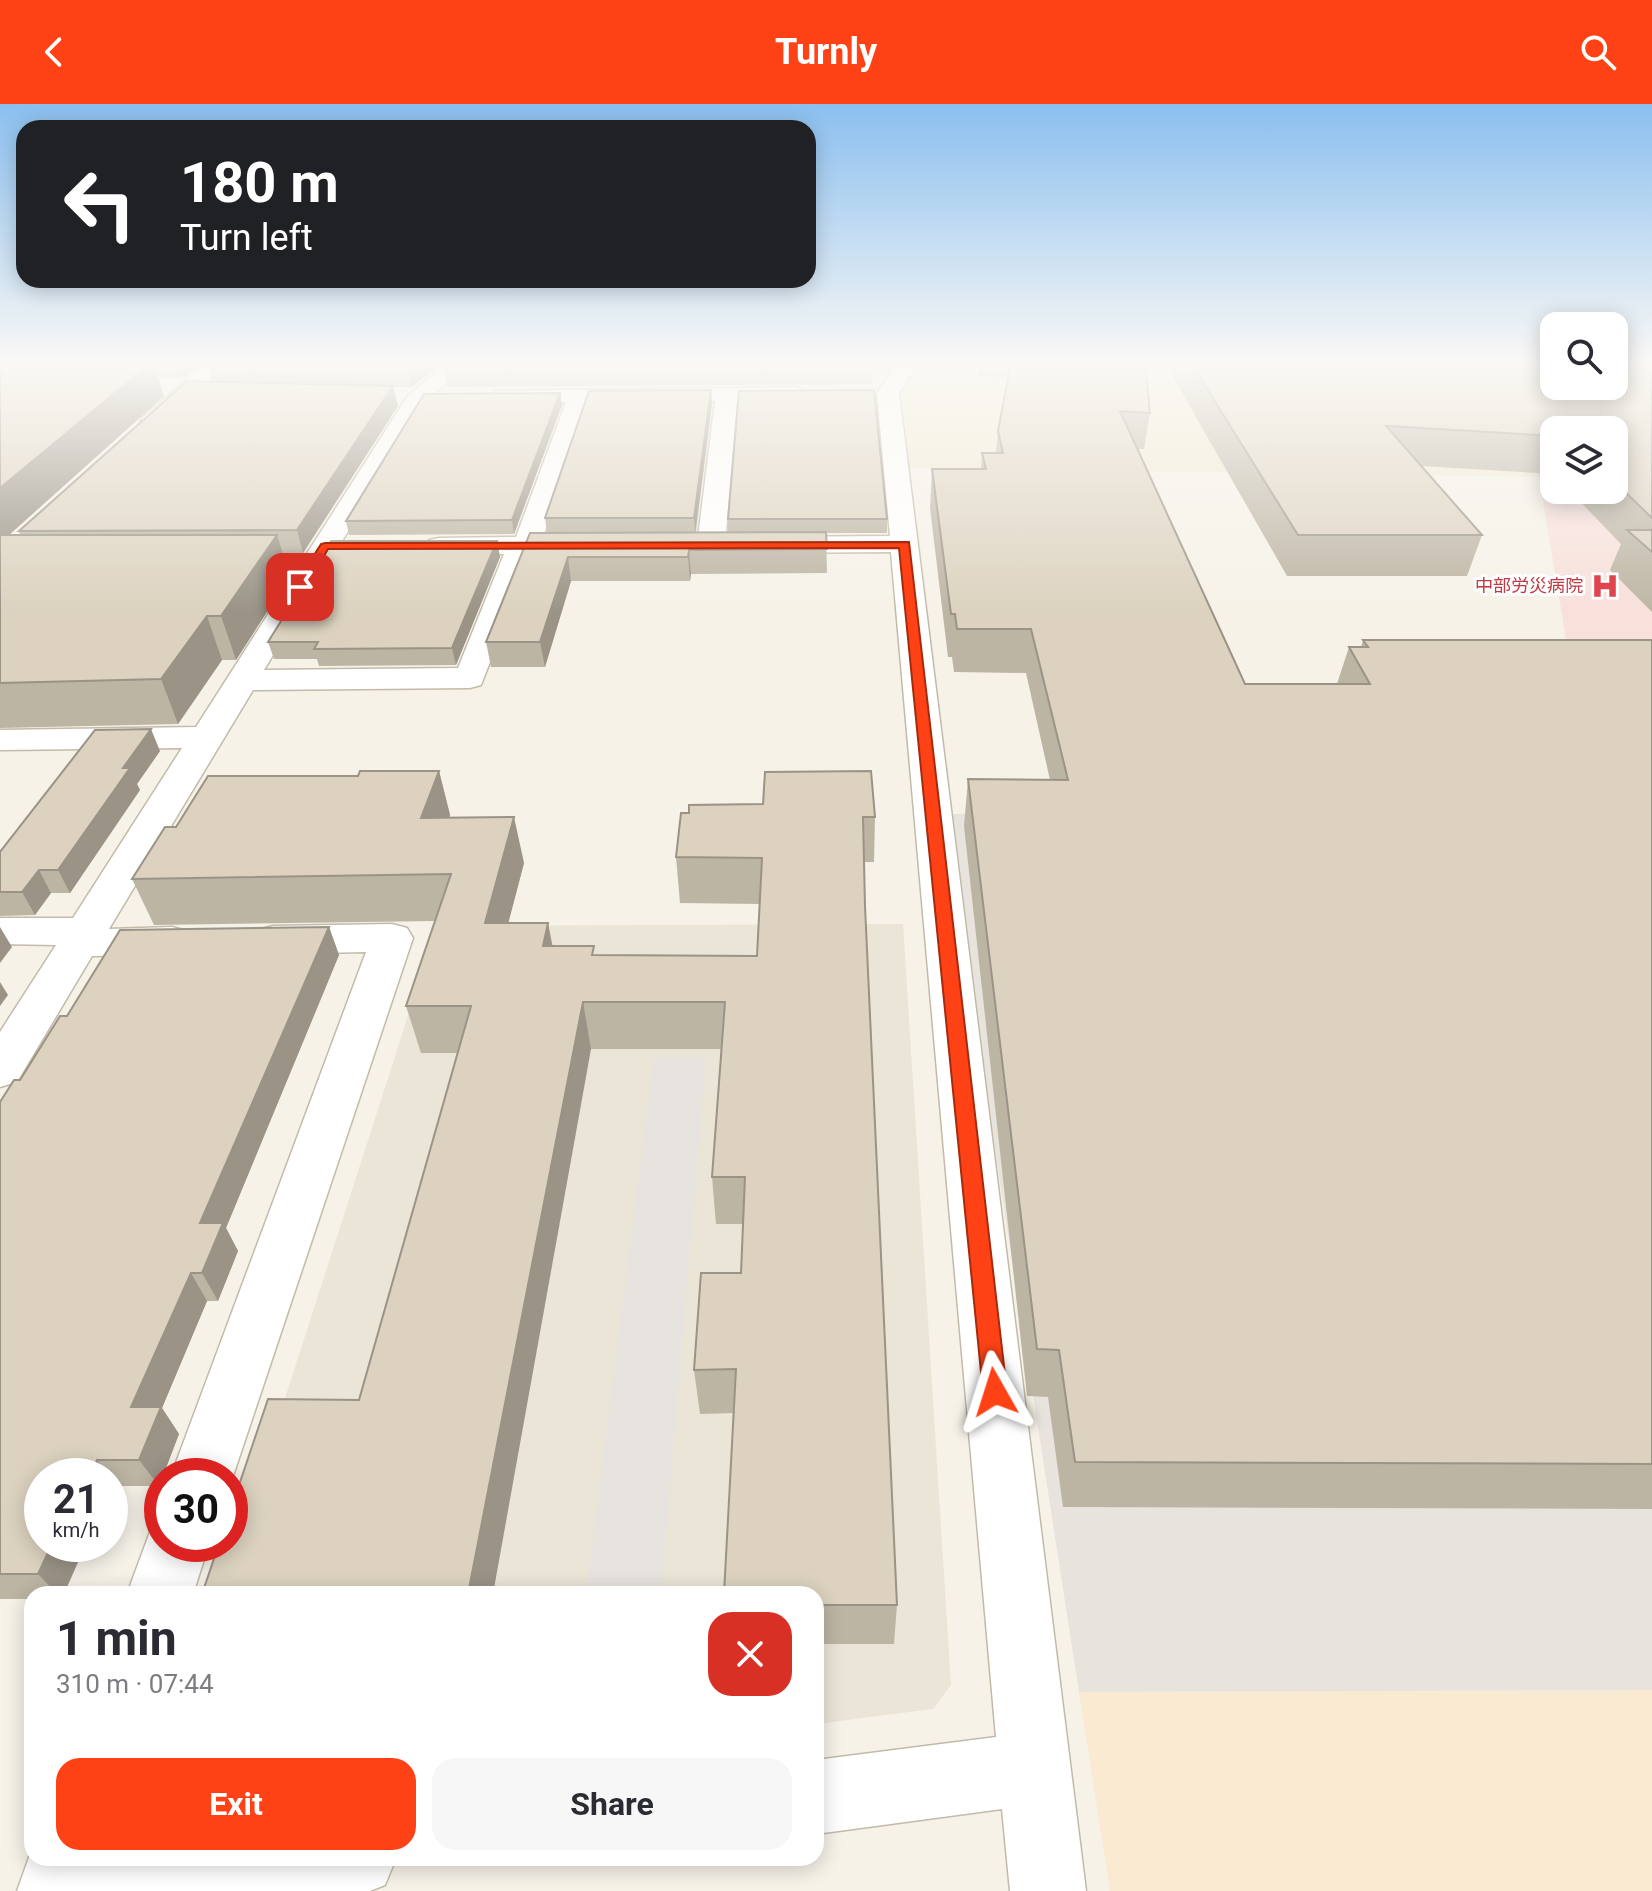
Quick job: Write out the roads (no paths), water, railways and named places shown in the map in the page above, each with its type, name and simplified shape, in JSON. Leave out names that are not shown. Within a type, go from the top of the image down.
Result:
[{"type":"street","points":[[0,1070],[386,446]]},
{"type":"street","points":[[242,680],[470,678],[562,446]]},
{"type":"street","points":[[711,545],[723,446]]},
{"type":"street","points":[[896,446],[1048,1891]]},
{"type":"street","points":[[680,545],[905,544]]},
{"type":"street","points":[[416,546],[619,545]]},
{"type":"street","points":[[0,740],[206,737]]},
{"type":"street","points":[[0,931],[220,941],[392,938],[208,1458]]},
{"type":"street","points":[[163,1586],[171,1562]]},
{"type":"street","points":[[824,1796],[1035,1768]]},
{"type":"street","points":[[55,1891],[63,1866]]},
{"type":"street","points":[[109,1891],[298,1866]]},
{"type":"place","name":"中部労災病院","points":[[1605,586]]}]
